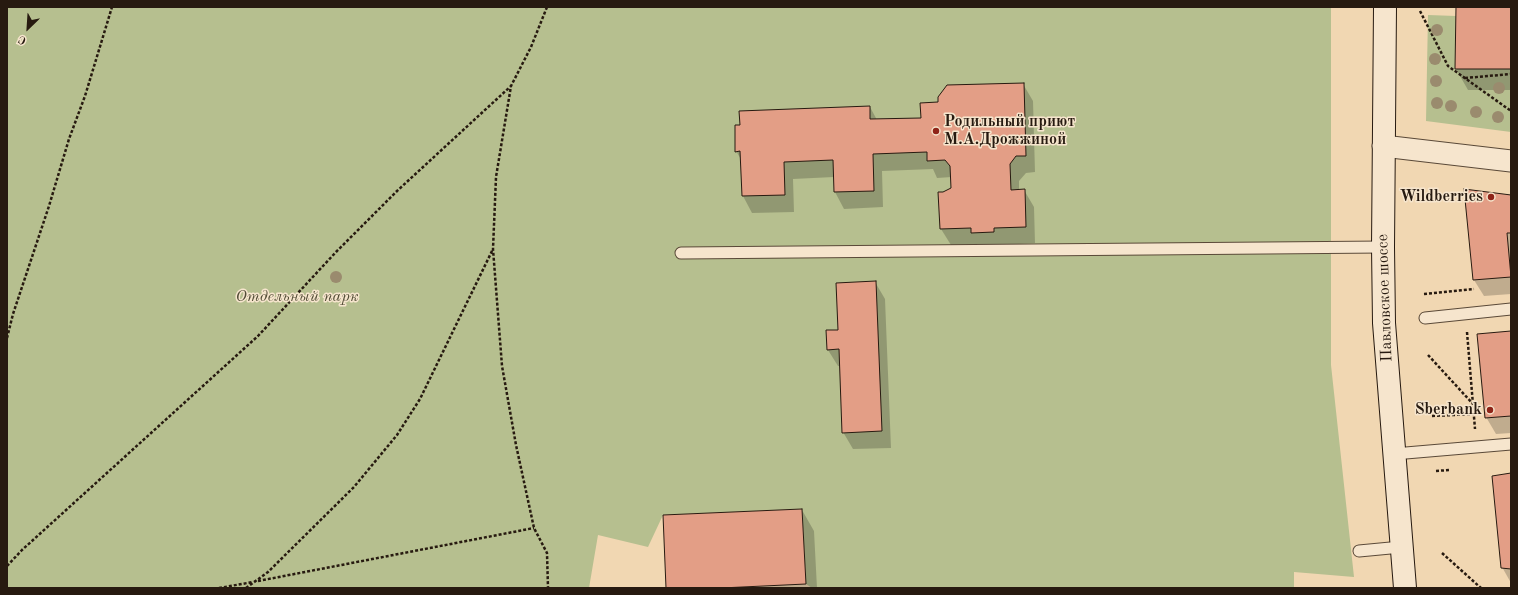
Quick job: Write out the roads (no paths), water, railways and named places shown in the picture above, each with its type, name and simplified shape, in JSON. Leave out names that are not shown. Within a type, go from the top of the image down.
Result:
[{"type":"main road","name":"Павловское шоссе","points":[[1385,7],[1383,246],[1384,323],[1405,588]]},
{"type":"street","points":[[1384,146],[1511,161]]},
{"type":"lane","points":[[681,253],[1383,246]]},
{"type":"lane","points":[[1425,318],[1511,309]]},
{"type":"lane","points":[[1394,454],[1511,444]]},
{"type":"lane","points":[[1358,551],[1401,547]]},
{"type":"place","name":"Родильный приют М.А.Дрожжиной","points":[[936,131]]},
{"type":"place","name":"Wildberries","points":[[1491,197]]},
{"type":"place","name":"Sberbank","points":[[1490,410]]},
{"type":"park label","name":"Отдельный парк","points":[[297,297]]}]
